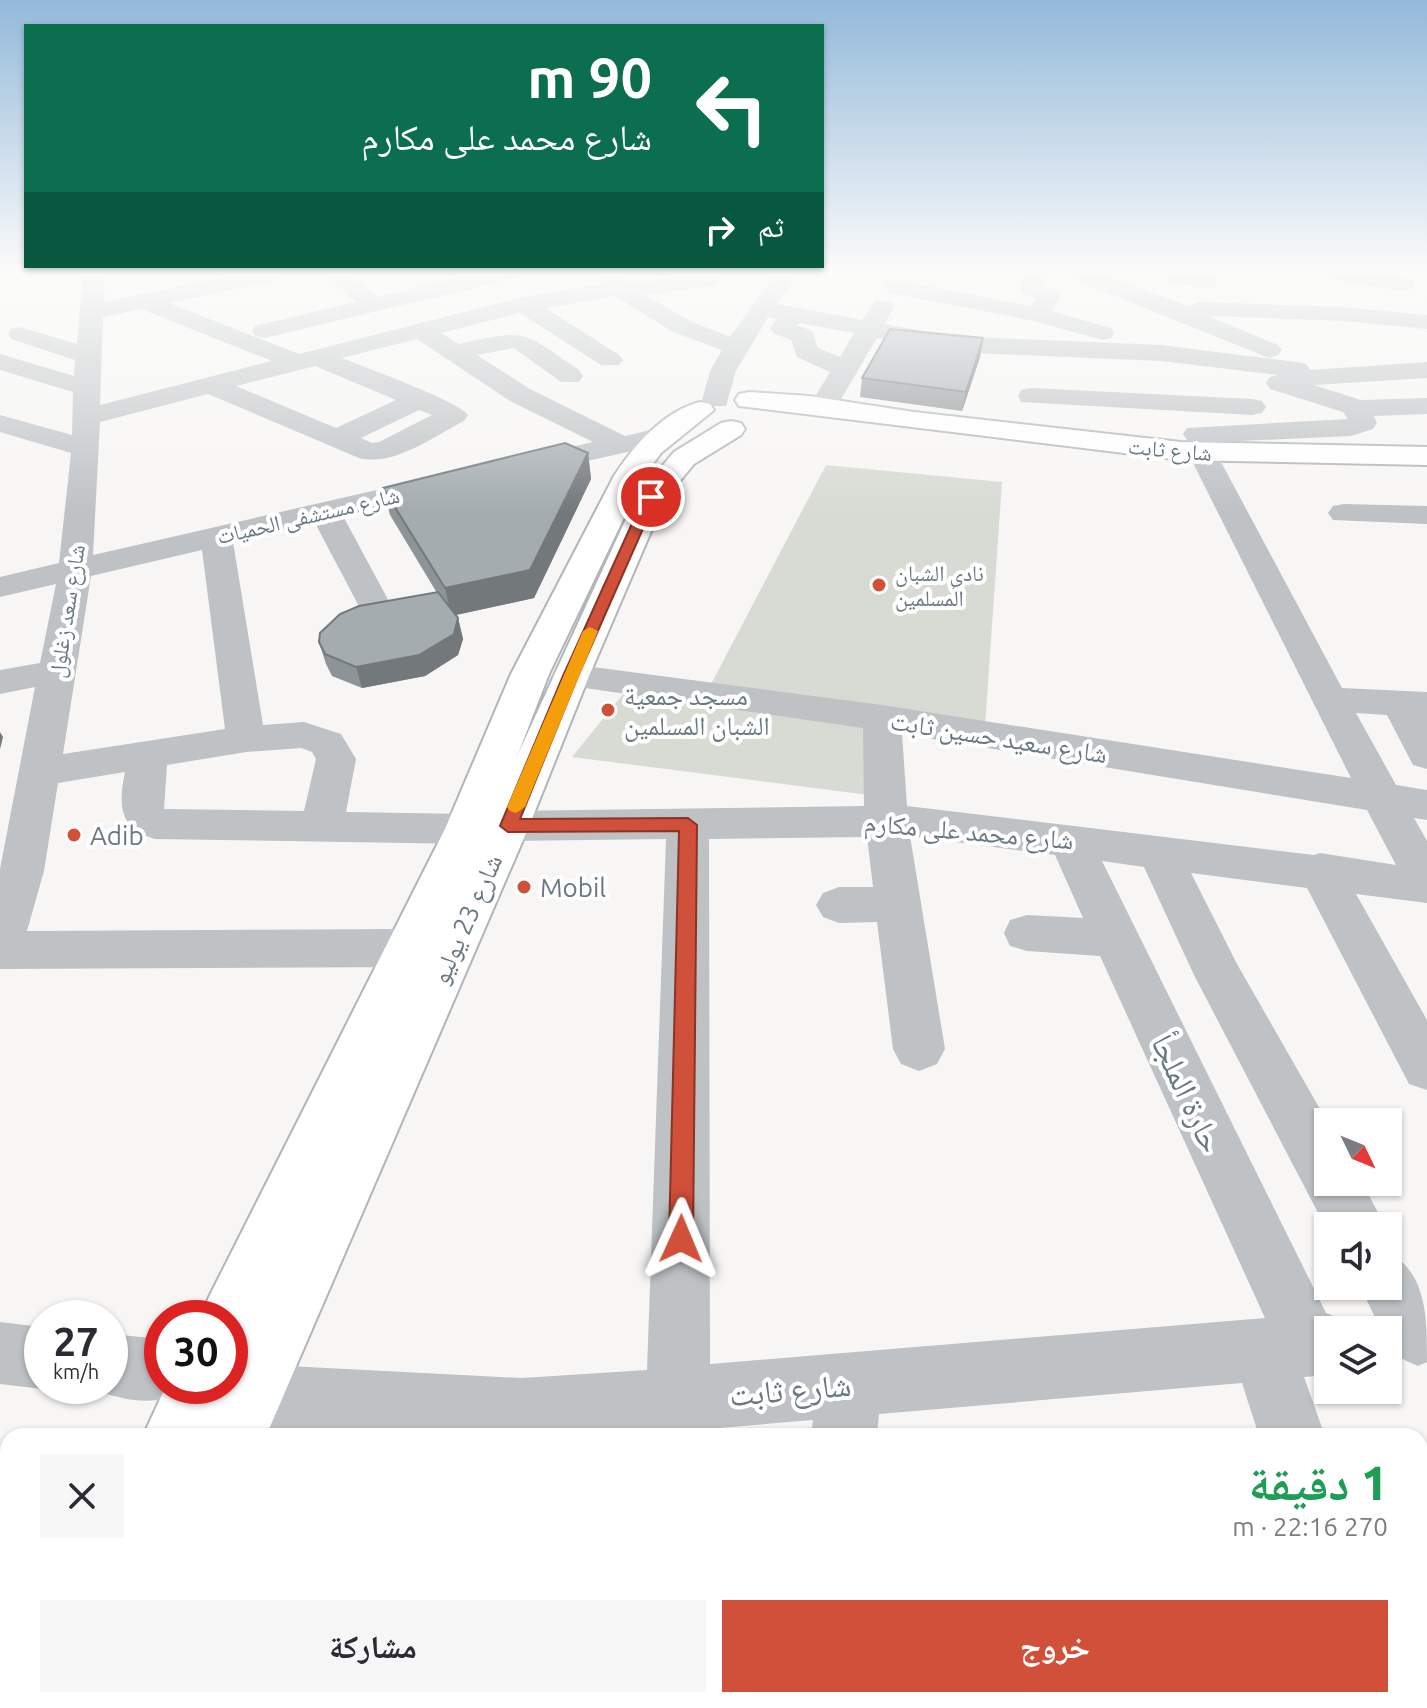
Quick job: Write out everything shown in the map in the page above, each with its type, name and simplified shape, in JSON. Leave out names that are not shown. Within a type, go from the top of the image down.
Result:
[{"type":"main road","name":"شارع ثابت","points":[[715,421],[824,405],[914,420],[1041,435],[1203,447],[1427,456]]},
{"type":"main road","name":"شارع ثابت","points":[[715,421],[914,420]]},
{"type":"main road","name":"شارع 23 يوليو","points":[[190,1428],[227,1406],[488,827],[530,674],[636,467],[715,421]]},
{"type":"main road","name":"شارع 23 يوليو","points":[[240,1300],[411,948],[488,827],[570,676],[651,497],[636,467]]},
{"type":"street","points":[[80,353],[90,356]]},
{"type":"street","name":"شارع سعد زغلول","points":[[0,947],[22,871],[75,570],[86,448],[86,388],[90,353]]},
{"type":"street","points":[[275,353],[312,367],[349,370],[386,385]]},
{"type":"street","points":[[87,417],[210,385],[312,367],[363,353]]},
{"type":"street","points":[[210,385],[369,452],[387,449],[454,415],[446,374],[433,353]]},
{"type":"street","points":[[336,439],[484,353]]},
{"type":"street","points":[[537,353],[570,376]]},
{"type":"street","points":[[599,353],[610,360]]},
{"type":"street","points":[[715,421],[718,378],[734,353]]},
{"type":"street","points":[[808,353],[844,369]]},
{"type":"street","points":[[824,405],[853,353]]},
{"type":"street","points":[[1013,353],[1288,385],[1356,408],[1427,406]]},
{"type":"street","points":[[1150,353],[1179,370],[1288,385]]},
{"type":"street","points":[[1184,353],[1179,370],[1203,447],[1329,700],[1427,883]]},
{"type":"street","points":[[1265,353],[1288,385]]},
{"type":"street","points":[[1022,354],[1070,367]]},
{"type":"street","points":[[1022,354],[1041,435]]},
{"type":"street","points":[[0,362],[86,388]]},
{"type":"street","points":[[1031,396],[1179,370],[1197,370],[1225,378],[1288,385],[1427,370]]},
{"type":"street","points":[[356,397],[386,385],[446,374],[509,388],[636,467]]},
{"type":"street","points":[[481,397],[509,388]]},
{"type":"street","points":[[263,407],[292,395]]},
{"type":"street","points":[[1203,447],[1351,428],[1363,423],[1356,408]]},
{"type":"street","points":[[300,423],[328,410]]},
{"type":"street","points":[[1,425],[86,448]]},
{"type":"street","points":[[495,472],[636,467]]},
{"type":"street","name":"شارع مستشفى الحميات","points":[[0,587],[464,479]]},
{"type":"street","points":[[325,511],[375,607]]},
{"type":"street","points":[[1344,513],[1427,515]]},
{"type":"street","points":[[216,536],[246,739]]},
{"type":"street","points":[[0,682],[56,672]]},
{"type":"street","name":"شارع سعيد حسين ثابت","points":[[570,676],[882,718],[1427,805]]},
{"type":"street","points":[[1329,700],[1414,703],[1427,755]]},
{"type":"street","points":[[882,718],[886,820],[919,1049]]},
{"type":"street","points":[[39,772],[246,739],[304,735],[327,743],[336,759],[322,827]]},
{"type":"street","name":"شارع محمد على مكارم","points":[[148,755],[142,811],[148,821],[155,824],[488,827],[886,820],[1427,883]]},
{"type":"street","points":[[678,1399],[688,825]]},
{"type":"street","name":"حارة الملجأ","points":[[1069,839],[1300,1346],[1293,1428]]},
{"type":"street","points":[[1158,850],[1218,975],[1314,1150]]},
{"type":"street","points":[[1320,870],[1427,1068]]},
{"type":"street","points":[[839,905],[898,904]]},
{"type":"street","points":[[1027,933],[1114,938]]},
{"type":"street","points":[[0,947],[411,948]]},
{"type":"street","points":[[1396,1300],[1411,1336]]},
{"type":"street","name":"شارع ثابت","points":[[227,1406],[519,1423],[678,1399],[847,1410],[1300,1346]]},
{"type":"street","points":[[0,1353],[24,1356]]},
{"type":"shaded area","name":"نادي الشبان المسلمين","points":[[826,465],[1002,482],[985,726],[709,688]]},
{"type":"shaded area","points":[[628,688],[876,722],[877,796],[572,757]]},
{"type":"building","points":[[876,353],[978,353],[966,392],[862,378]]},
{"type":"building","points":[[565,443],[588,453],[530,570],[445,588],[383,488]]},
{"type":"building","points":[[438,592],[458,618],[454,634],[419,655],[356,667],[325,654],[319,642],[320,633],[340,614],[359,606]]},
{"type":"slow traffic","points":[[516,807],[590,631]]},
{"type":"place","name":"نادي الشبان المسلمين","points":[[879,585]]},
{"type":"place","name":"مسجد جمعية الشبان المسلمين","points":[[608,710]]},
{"type":"place","name":"Adib","points":[[74,835]]},
{"type":"place","name":"Mobil","points":[[524,887]]},
{"type":"route","points":[[651,497],[570,676],[508,826],[688,825],[681,1239]]}]
